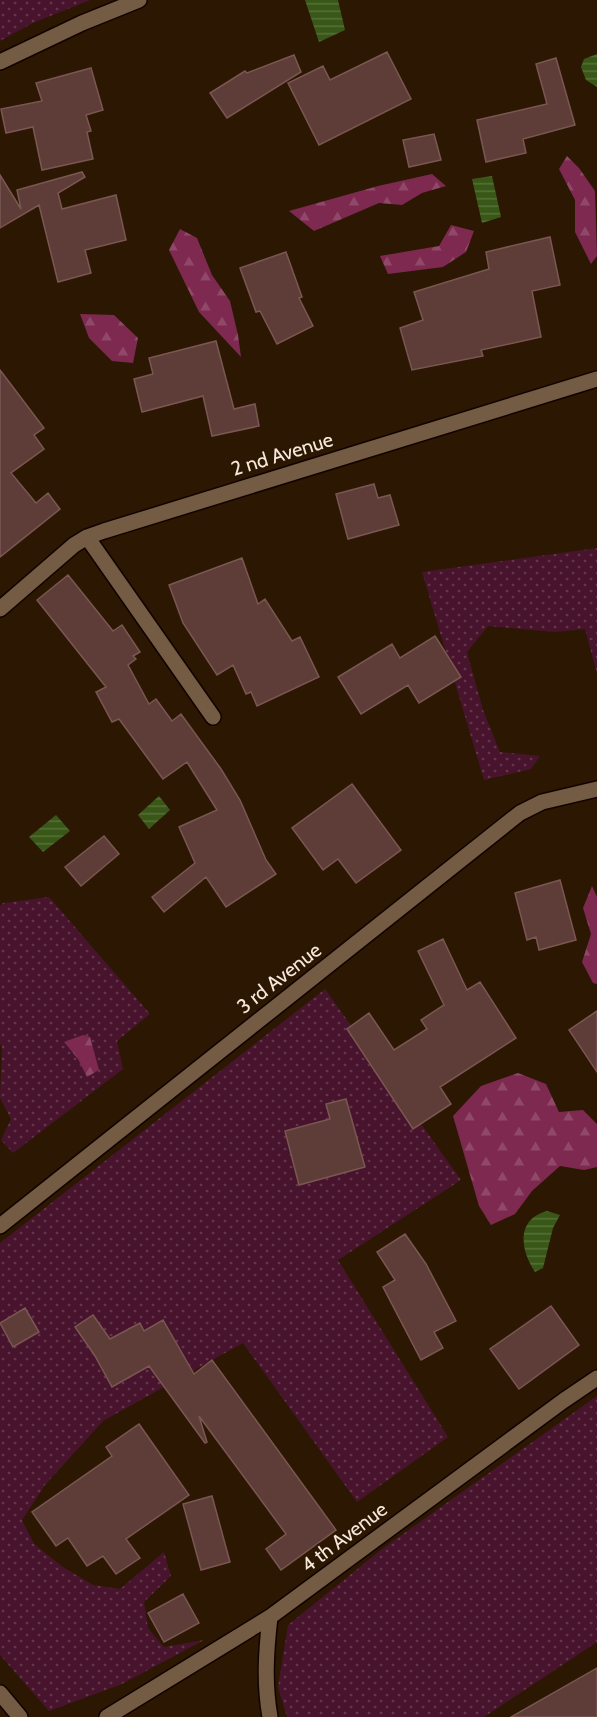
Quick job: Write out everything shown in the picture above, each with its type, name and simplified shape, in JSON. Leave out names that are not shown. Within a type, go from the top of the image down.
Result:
[{"type":"street","points":[[0,62],[82,23],[140,0]]},
{"type":"street","name":"2 nd Avenue","points":[[0,609],[87,537],[597,379]]},
{"type":"street","points":[[87,537],[213,717]]},
{"type":"street","name":"3 rd Avenue","points":[[0,1226],[520,813],[542,802],[597,789]]},
{"type":"street","name":"4 th Avenue","points":[[107,1717],[270,1617],[597,1378]]},
{"type":"street","points":[[270,1617],[266,1654],[266,1692],[270,1717]]},
{"type":"street","points":[[0,1693],[20,1717]]},
{"type":"shaded area","points":[[0,0],[90,0],[33,23],[0,41]]},
{"type":"shaded area","points":[[305,0],[338,0],[345,30],[319,42]]},
{"type":"shaded area","points":[[597,54],[597,87],[586,80],[581,67],[584,59]]},
{"type":"shaded area","points":[[492,176],[501,217],[482,223],[472,179]]},
{"type":"shaded area","points":[[597,548],[597,674],[585,629],[555,632],[488,626],[467,652],[483,710],[500,752],[540,756],[531,769],[484,780],[422,572]]},
{"type":"shaded area","points":[[159,796],[170,810],[149,829],[138,815]]},
{"type":"shaded area","points":[[56,815],[70,831],[43,852],[29,837]]},
{"type":"shaded area","points":[[49,897],[150,1014],[117,1041],[123,1069],[13,1153],[1,1140],[11,1119],[0,1098],[2,1046],[0,1044],[0,906],[3,903]],"holes":[[[64,1042],[99,1070],[87,1076],[78,1059]]]},
{"type":"shaded area","points":[[325,989],[461,1180],[338,1260],[448,1437],[357,1502],[243,1343],[103,1421],[45,1485],[22,1520],[34,1544],[63,1567],[93,1585],[120,1589],[164,1552],[171,1576],[144,1602],[148,1628],[164,1647],[204,1640],[122,1684],[49,1711],[0,1655],[0,1243]]},
{"type":"shaded area","points":[[547,1211],[560,1215],[553,1228],[543,1268],[535,1272],[526,1254],[524,1236],[530,1221]]},
{"type":"shaded area","points":[[597,1396],[597,1642],[484,1717],[287,1717],[278,1687],[288,1625],[382,1549]]},
{"type":"green space","points":[[567,156],[579,168],[595,191],[597,256],[591,264],[575,232],[575,200],[559,169]]},
{"type":"green space","points":[[432,174],[446,186],[422,193],[402,205],[379,203],[314,231],[289,211],[378,186]]},
{"type":"green space","points":[[451,225],[474,231],[466,252],[443,267],[388,274],[380,256],[439,246]]},
{"type":"green space","points":[[180,229],[197,238],[212,275],[230,301],[241,357],[199,312],[169,250]]},
{"type":"green space","points":[[80,314],[114,315],[138,338],[133,363],[112,361],[89,338]]},
{"type":"green space","points":[[592,886],[597,897],[597,984],[593,983],[582,962],[591,934],[583,908]]},
{"type":"green space","points":[[83,1035],[90,1037],[99,1070],[87,1077],[78,1059],[64,1042]]},
{"type":"green space","points":[[518,1073],[546,1084],[559,1112],[583,1110],[597,1124],[597,1167],[584,1170],[560,1166],[532,1191],[515,1214],[491,1225],[479,1206],[453,1116],[481,1086]]},
{"type":"building","points":[[387,52],[411,99],[319,145],[288,83],[323,66],[330,80]]},
{"type":"building","points":[[294,55],[301,72],[227,118],[210,93],[245,71],[247,73]]},
{"type":"building","points":[[556,58],[575,125],[523,139],[526,153],[486,162],[477,120],[547,104],[536,64]]},
{"type":"building","points":[[91,68],[103,110],[86,115],[91,131],[87,132],[93,159],[42,170],[33,127],[6,133],[1,109],[42,101],[36,83]]},
{"type":"building","points":[[434,134],[441,160],[409,167],[403,140]]},
{"type":"building","points":[[82,172],[85,177],[58,193],[62,209],[116,195],[126,240],[85,250],[91,273],[58,282],[39,205],[0,228],[0,175],[21,209],[17,190]]},
{"type":"building","points":[[550,237],[560,285],[532,291],[541,337],[481,350],[483,356],[412,370],[400,328],[423,320],[414,292],[489,269],[486,252]]},
{"type":"building","points":[[286,252],[302,297],[299,298],[313,326],[277,344],[260,311],[256,312],[240,268]]},
{"type":"building","points":[[216,341],[234,409],[255,404],[259,426],[212,436],[203,396],[142,412],[134,379],[153,374],[149,358]]},
{"type":"building","points":[[0,370],[44,428],[34,435],[44,449],[11,473],[36,503],[48,493],[60,509],[0,557]]},
{"type":"building","points":[[374,484],[378,498],[390,495],[399,525],[348,539],[336,494]]},
{"type":"building","points":[[242,558],[258,604],[265,599],[292,641],[300,637],[319,677],[257,706],[251,692],[246,694],[233,665],[217,675],[183,623],[169,585]]},
{"type":"building","points":[[68,575],[113,631],[122,625],[140,652],[133,656],[136,659],[128,665],[149,704],[156,699],[172,721],[181,714],[221,769],[240,800],[266,860],[276,874],[226,907],[206,877],[164,912],[152,897],[195,863],[179,827],[217,810],[187,762],[163,779],[119,719],[112,722],[96,692],[106,687],[37,600]]},
{"type":"building","points":[[435,636],[461,677],[419,703],[408,685],[361,714],[338,677],[392,644],[400,658]]},
{"type":"building","points":[[352,784],[401,850],[356,883],[338,859],[323,870],[292,828]]},
{"type":"building","points":[[104,836],[119,854],[81,886],[65,867]]},
{"type":"building","points":[[560,880],[576,940],[539,950],[536,937],[527,940],[515,893]]},
{"type":"building","points":[[443,939],[467,990],[480,982],[516,1038],[440,1087],[451,1104],[413,1129],[347,1029],[369,1013],[394,1050],[427,1029],[421,1020],[444,1005],[418,951]]},
{"type":"building","points":[[597,1011],[597,1072],[569,1030]]},
{"type":"building","points":[[346,1099],[365,1167],[299,1185],[285,1131],[330,1119],[326,1104]]},
{"type":"building","points":[[405,1234],[426,1264],[456,1321],[434,1332],[443,1348],[421,1360],[383,1287],[395,1280],[377,1252]]},
{"type":"building","points":[[551,1306],[579,1345],[519,1389],[490,1349]]},
{"type":"building","points":[[25,1308],[39,1332],[13,1347],[0,1323]]},
{"type":"building","points":[[93,1315],[110,1339],[140,1323],[144,1331],[163,1320],[194,1374],[212,1360],[336,1530],[281,1570],[266,1549],[286,1534],[199,1416],[207,1442],[205,1443],[149,1366],[112,1387],[95,1356],[75,1327]]},
{"type":"building","points":[[139,1424],[189,1495],[126,1539],[140,1558],[116,1574],[103,1556],[87,1566],[68,1538],[56,1546],[32,1512],[112,1456],[106,1447]]},
{"type":"building","points":[[212,1496],[230,1562],[201,1570],[183,1504]]},
{"type":"building","points":[[183,1594],[199,1623],[164,1642],[148,1613]]},
{"type":"building","points":[[597,1668],[597,1717],[511,1717]]}]
